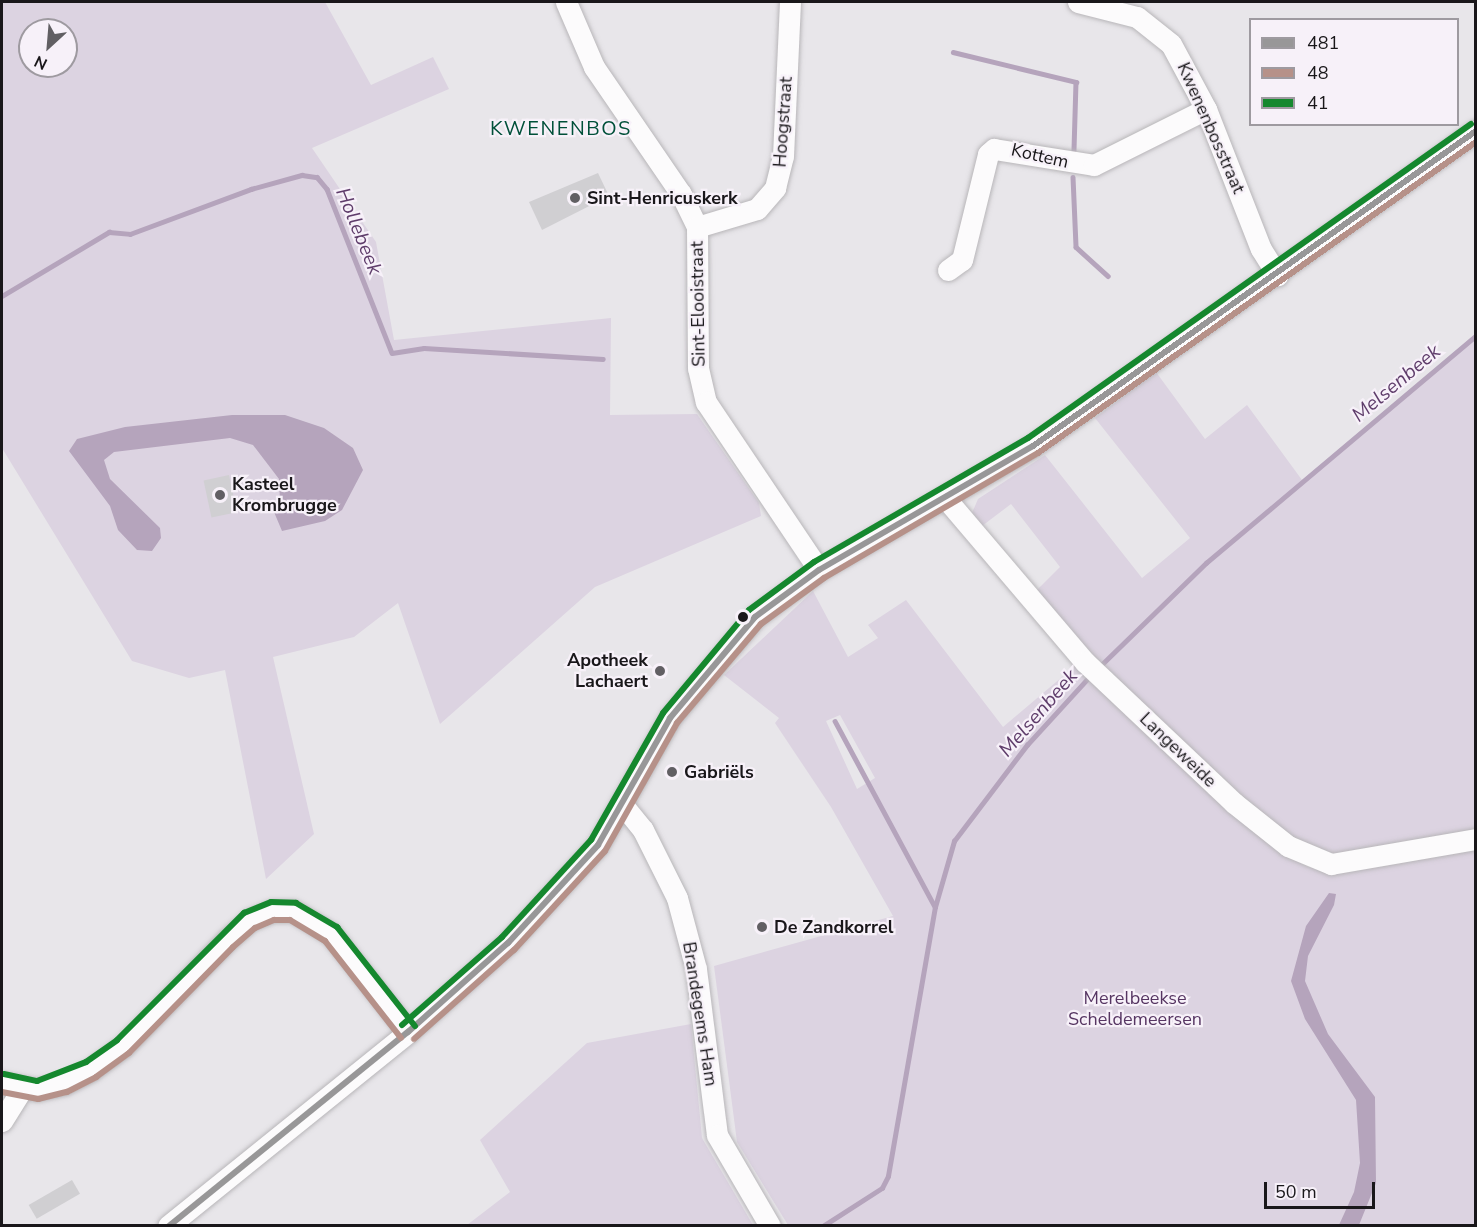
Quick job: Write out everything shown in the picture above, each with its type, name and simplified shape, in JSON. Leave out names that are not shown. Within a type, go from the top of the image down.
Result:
[{"type":"street","name":"Sint-Elooistraat","points":[[566,2],[594,68],[681,194],[697,227],[698,368],[706,402],[819,570]]},
{"type":"street","name":"Hoogstraat","points":[[697,227],[757,209],[775,189],[783,156],[790,2]]},
{"type":"street","name":"Kwenenbosstraat","points":[[1078,2],[1119,10],[1154,26],[1181,60],[1206,109],[1261,249],[1277,275]]},
{"type":"street","name":"Kottem","points":[[948,270],[962,260],[988,154],[994,149],[1094,165],[1206,109]]},
{"type":"street","points":[[168,1226],[408,1032],[478,972],[563,885],[598,845],[670,718],[722,652],[755,618],[819,570],[947,500],[1033,446],[1277,275],[1476,131]]},
{"type":"street","name":"Langeweide","points":[[947,500],[1088,665],[1234,803],[1304,856],[1331,864],[1476,839]]},
{"type":"street","name":"Brandegems Ham","points":[[622,804],[643,830],[677,898],[696,969],[717,1135],[770,1226]]},
{"type":"street","points":[[2,1083],[22,1089],[64,1084],[91,1070],[123,1047],[226,940],[250,920],[272,911],[292,911],[331,934],[408,1032]]},
{"type":"street","points":[[2,1121],[22,1089]]},
{"type":"green space","points":[[2,2],[325,2],[371,85],[433,57],[449,89],[312,148],[376,242],[394,340],[611,318],[610,415],[697,414],[759,503],[761,516],[595,587],[440,724],[398,603],[354,637],[273,657],[314,834],[266,879],[225,670],[189,678],[132,661],[2,448]]},
{"type":"green space","points":[[1475,336],[1475,832],[1342,858],[1298,841],[1258,811],[1101,664],[1036,591],[1060,567],[1011,504],[982,526],[972,513],[978,499],[1045,455],[1142,578],[1190,538],[1095,418],[1156,372],[1205,439],[1247,405],[1302,480]]},
{"type":"green space","name":"Merelbeekse Scheldemeersen","points":[[813,591],[848,657],[878,638],[868,625],[906,600],[1003,727],[1075,666],[1287,856],[1308,867],[1327,871],[1475,844],[1475,1225],[788,1225],[737,1142],[714,966],[893,916],[831,807],[775,723],[779,718],[724,675]],"holes":[[[840,715],[875,778],[857,789],[826,721]]]},
{"type":"green space","points":[[691,1024],[702,1138],[753,1225],[467,1225],[510,1192],[480,1140],[587,1043]]},
{"type":"shaded area","points":[[232,415],[285,415],[324,428],[353,448],[363,470],[342,510],[325,521],[282,531],[274,512],[280,501],[279,479],[253,445],[230,438],[114,452],[104,460],[110,479],[160,528],[161,538],[152,551],[137,550],[118,530],[110,506],[69,451],[77,439],[125,427]]},
{"type":"shaded area","points":[[1329,893],[1336,894],[1334,905],[1308,956],[1305,981],[1328,1034],[1375,1097],[1376,1183],[1359,1225],[1339,1225],[1354,1192],[1360,1163],[1356,1100],[1305,1019],[1291,981],[1306,926]]},
{"type":"building","name":"Sint-Henricuskerk","points":[[598,173],[609,196],[542,230],[529,202]]},
{"type":"building","name":"Kasteel Krombrugge","points":[[229,475],[237,512],[211,518],[204,480]]},
{"type":"building","points":[[72,1180],[80,1194],[37,1219],[29,1205]]},
{"type":"waterway","points":[[953,52],[1076,82],[1074,150]]},
{"type":"waterway","name":"Hollebeek","points":[[2,296],[109,232],[130,234],[251,189],[302,175],[317,177],[327,189],[392,353],[424,348],[603,359]]},
{"type":"waterway","points":[[1073,177],[1076,247],[1108,276]]},
{"type":"waterway","name":"Melsenbeek","points":[[1098,668],[1206,563],[1476,336]]},
{"type":"waterway","name":"Melsenbeek","points":[[823,1226],[882,1188],[888,1176],[935,907],[954,841],[1027,745],[1090,676]]},
{"type":"waterway","points":[[835,721],[935,907]]},
{"type":"transit line","name":"41","points":[[402,1025],[502,937],[591,840],[663,713],[749,610],[814,562],[1028,438],[1471,124]]},
{"type":"transit line","name":"481","points":[[169,1226],[408,1032],[508,943],[598,845],[670,718],[755,617],[819,570],[1033,446],[1476,131]]},
{"type":"transit line","name":"48","points":[[414,1039],[514,950],[605,851],[677,723],[761,624],[824,578],[1038,453],[1476,142]]},
{"type":"transit line","name":"41","points":[[4,1074],[37,1081],[86,1062],[117,1040],[244,913],[271,902],[296,903],[337,927],[415,1026]]},
{"type":"transit line","name":"48","points":[[2,1092],[38,1099],[67,1092],[96,1077],[129,1053],[233,947],[255,928],[274,920],[290,920],[325,941],[401,1038]]},
{"type":"place","name":"Sint-Henricuskerk","points":[[575,198]]},
{"type":"place","name":"Kasteel Krombrugge","points":[[220,495]]},
{"type":"place","name":"Apotheek Lachaert","points":[[660,671]]},
{"type":"place","name":"Gabriëls","points":[[672,772]]},
{"type":"place","name":"De Zandkorrel","points":[[762,927]]},
{"type":"district","name":"KWENENBOS","points":[[561,128]]}]
